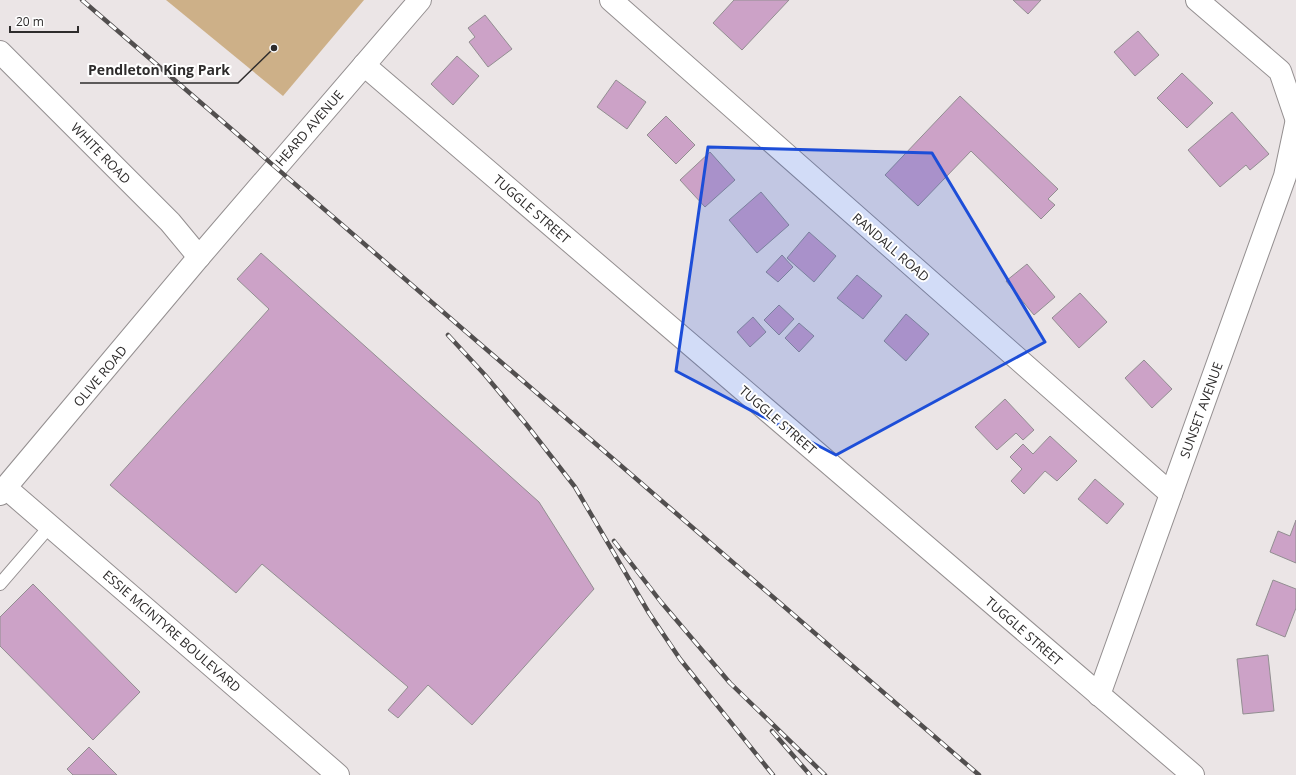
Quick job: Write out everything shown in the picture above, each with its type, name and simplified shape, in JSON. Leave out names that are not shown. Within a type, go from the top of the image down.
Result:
[{"type":"street","name":"HEARD AVENUE","points":[[199,257],[420,0]]},
{"type":"street","name":"RANDALL ROAD","points":[[611,0],[1171,494]]},
{"type":"street","points":[[1197,0],[1280,71],[1296,118]]},
{"type":"street","name":"WHITE ROAD","points":[[0,52],[164,217],[199,257]]},
{"type":"street","name":"TUGGLE STREET","points":[[364,65],[1193,775]]},
{"type":"street","name":"SUNSET AVENUE","points":[[1099,695],[1285,176],[1296,124]]},
{"type":"street","name":"OLIVE ROAD","points":[[3,491],[199,257]]},
{"type":"street","name":"ESSIE MCINTYRE BOULEVARD","points":[[3,491],[50,526],[338,775]]},
{"type":"lane","points":[[0,584],[50,526]]},
{"type":"highlighted area","points":[[708,147],[932,153],[1045,342],[836,455],[676,371]]},
{"type":"shaded area","points":[[166,0],[364,0],[283,96]]},
{"type":"building","points":[[734,0],[789,0],[742,50],[713,23]]},
{"type":"building","points":[[1013,0],[1041,0],[1028,14]]},
{"type":"building","points":[[485,15],[512,49],[488,67],[469,42],[475,37],[468,28]]},
{"type":"building","points":[[1138,31],[1159,55],[1135,76],[1114,52]]},
{"type":"building","points":[[457,56],[479,76],[453,105],[431,84]]},
{"type":"building","points":[[1182,73],[1213,103],[1187,128],[1157,98]]},
{"type":"building","points":[[616,80],[646,102],[627,129],[597,107]]},
{"type":"building","points":[[960,96],[1058,189],[1048,199],[1055,205],[1041,219],[971,151],[918,206],[885,175]]},
{"type":"building","points":[[1232,112],[1269,154],[1250,170],[1246,165],[1220,187],[1188,150]]},
{"type":"building","points":[[666,116],[695,145],[676,164],[647,135]]},
{"type":"building","points":[[710,152],[735,180],[705,207],[680,180]]},
{"type":"building","points":[[761,192],[789,225],[757,253],[729,220]]},
{"type":"building","points":[[809,232],[836,256],[814,282],[787,258]]},
{"type":"building","points":[[261,253],[539,502],[594,589],[472,725],[428,685],[398,718],[388,710],[408,687],[262,564],[236,593],[110,485],[269,309],[237,279]]},
{"type":"building","points":[[782,255],[793,267],[778,282],[766,272]]},
{"type":"building","points":[[1027,264],[1055,297],[1034,315],[1006,281]]},
{"type":"building","points":[[857,275],[882,296],[863,319],[837,298]]},
{"type":"building","points":[[1080,293],[1107,322],[1079,348],[1052,318]]},
{"type":"building","points":[[779,305],[794,319],[779,335],[764,320]]},
{"type":"building","points":[[906,314],[929,334],[906,361],[884,341]]},
{"type":"building","points":[[753,317],[766,332],[750,347],[737,332]]},
{"type":"building","points":[[799,323],[814,336],[799,352],[785,338]]},
{"type":"building","points":[[1144,360],[1172,389],[1152,408],[1125,378]]},
{"type":"building","points":[[1005,399],[1034,430],[1023,440],[1016,433],[997,450],[975,427]]},
{"type":"building","points":[[1050,436],[1077,461],[1057,481],[1045,471],[1024,494],[1011,481],[1022,469],[1010,457],[1023,444],[1033,454]]},
{"type":"building","points":[[1095,479],[1124,504],[1107,524],[1078,499]]},
{"type":"building","points":[[1296,520],[1296,563],[1270,552],[1278,531],[1290,536]]},
{"type":"building","points":[[1273,580],[1296,589],[1296,608],[1285,637],[1256,625]]},
{"type":"building","points":[[33,584],[140,692],[93,740],[0,646],[0,617]]},
{"type":"building","points":[[1268,655],[1274,711],[1243,714],[1237,659]]},
{"type":"building","points":[[89,747],[117,775],[73,775],[67,769]]},
{"type":"railway","points":[[82,0],[979,775]]},
{"type":"railway","points":[[448,335],[485,375],[526,424],[575,487],[649,613],[680,659],[773,775]]},
{"type":"railway","points":[[614,541],[661,602],[730,683],[825,775]]},
{"type":"railway","points":[[772,731],[810,775]]},
{"type":"place","name":"Pendleton King Park","points":[[274,48]]}]
